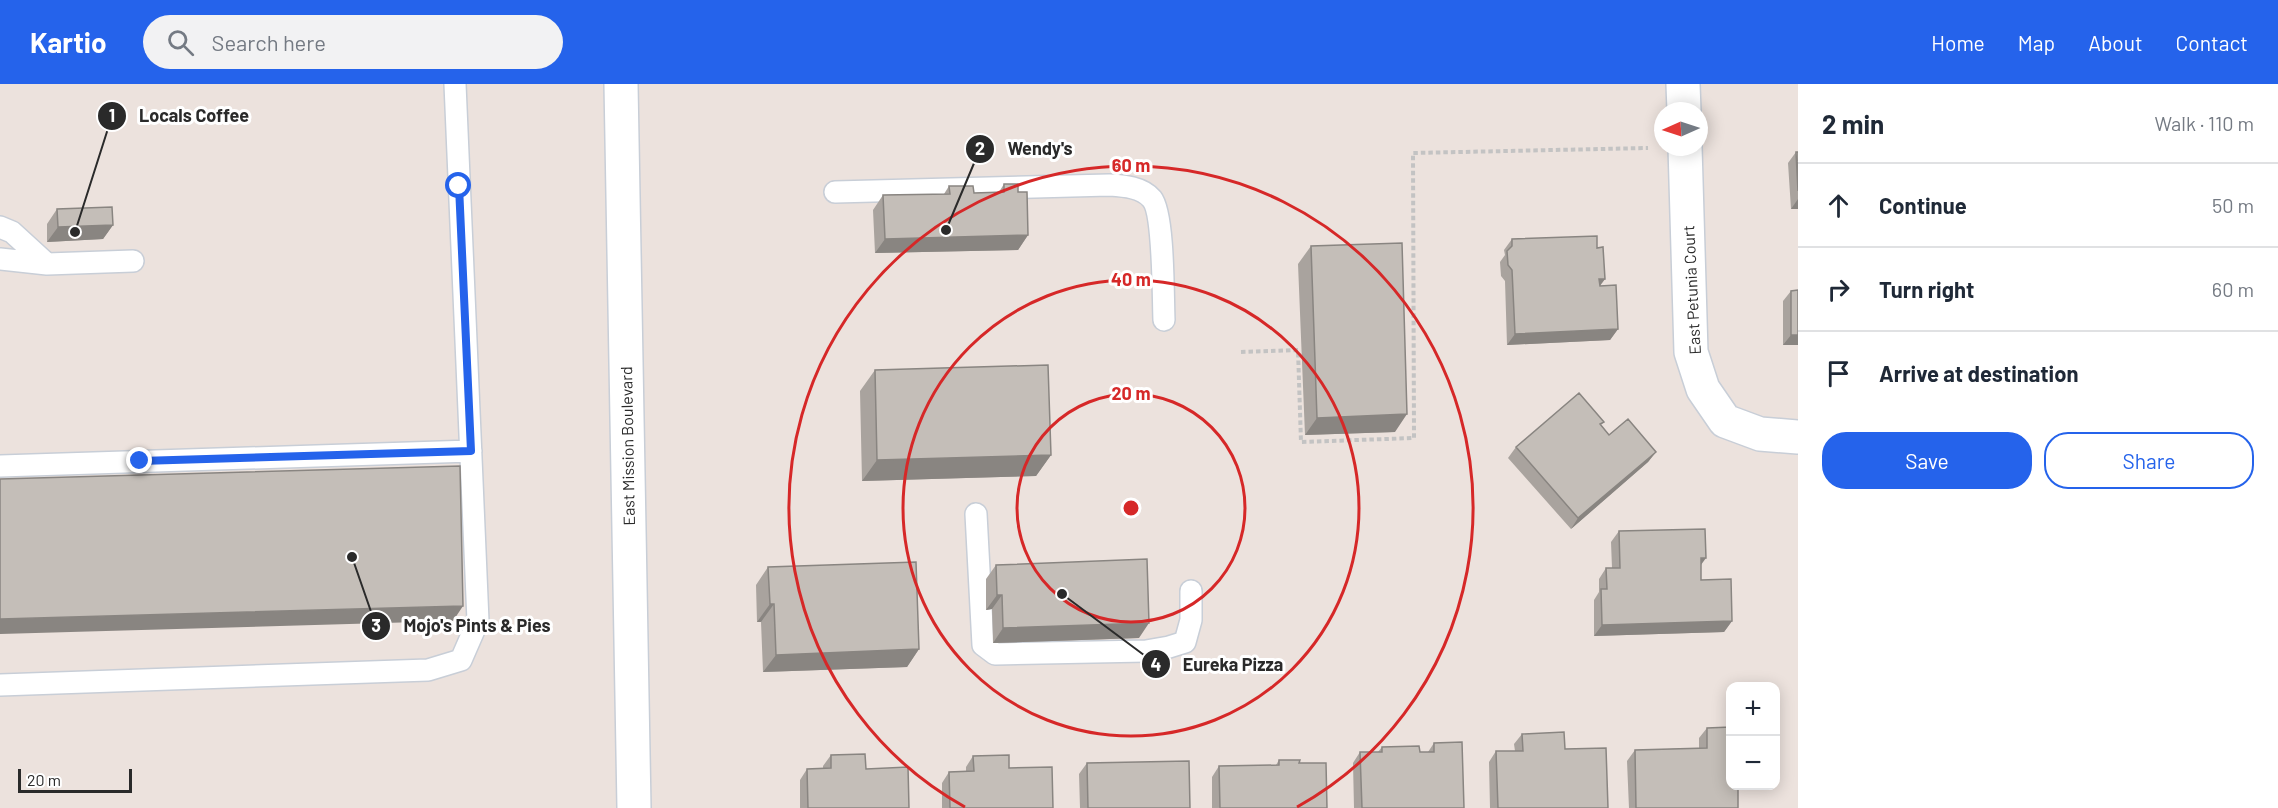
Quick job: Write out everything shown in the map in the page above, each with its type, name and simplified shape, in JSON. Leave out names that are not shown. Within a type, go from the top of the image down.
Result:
[{"type":"main road","name":"East Mission Boulevard","points":[[621,84],[634,808]]},
{"type":"main road","points":[[1683,84],[1684,102]]},
{"type":"main road","name":"East Petunia Court","points":[[1685,156],[1691,352],[1703,389],[1725,421],[1760,434],[1798,437]]},
{"type":"lane","points":[[0,685],[428,670],[461,660],[477,621],[455,84]]},
{"type":"lane","points":[[835,192],[1109,184],[1135,188],[1153,200],[1159,220],[1164,320]]},
{"type":"lane","points":[[0,227],[12,232],[47,264]]},
{"type":"lane","points":[[0,259],[47,264],[133,261]]},
{"type":"lane","points":[[0,466],[471,451]]},
{"type":"lane","points":[[976,514],[983,645],[994,654],[1146,651],[1185,642],[1191,620],[1191,591]]},
{"type":"path","points":[[1241,352],[1298,350],[1301,442],[1414,438],[1413,153],[1654,148]]},
{"type":"building","points":[[1796,152],[1798,152],[1798,191]]},
{"type":"building","points":[[1004,184],[1018,184],[1018,192],[1027,192],[1028,235],[885,239],[883,195],[950,194],[949,186],[973,186],[974,193],[1004,192]]},
{"type":"building","points":[[112,207],[113,225],[58,227],[57,209]]},
{"type":"building","points":[[1597,236],[1597,248],[1603,247],[1605,279],[1599,279],[1600,286],[1616,285],[1618,329],[1515,334],[1512,270],[1508,265],[1507,251],[1512,246],[1512,239]]},
{"type":"building","points":[[1402,243],[1407,414],[1317,418],[1311,246]]},
{"type":"building","points":[[1798,290],[1798,335],[1791,335],[1791,291]]},
{"type":"building","points":[[1048,365],[1051,455],[877,460],[875,370]]},
{"type":"building","points":[[1579,393],[1604,422],[1600,424],[1609,435],[1628,419],[1656,452],[1578,518],[1516,447]]},
{"type":"building","points":[[460,466],[463,606],[0,619],[0,479]]},
{"type":"building","points":[[1705,529],[1706,558],[1701,558],[1701,580],[1731,579],[1732,621],[1602,625],[1601,589],[1607,589],[1606,568],[1620,568],[1619,531]]},
{"type":"building","points":[[1147,559],[1149,623],[1003,628],[1002,595],[997,595],[996,565]]},
{"type":"building","points":[[916,562],[919,649],[776,655],[774,604],[770,604],[768,567]]},
{"type":"building","points":[[1726,727],[1726,790],[1738,790],[1738,808],[1636,808],[1635,750],[1707,748],[1707,728]]},
{"type":"building","points":[[1564,732],[1565,749],[1606,748],[1608,808],[1498,808],[1496,751],[1523,751],[1522,734]]},
{"type":"building","points":[[1462,742],[1464,808],[1362,808],[1360,752],[1382,752],[1382,747],[1419,746],[1420,752],[1434,752],[1434,743]]},
{"type":"building","points":[[865,754],[866,769],[908,767],[909,808],[808,808],[807,769],[831,768],[831,755]]},
{"type":"building","points":[[1009,755],[1009,768],[1052,767],[1053,808],[950,808],[949,772],[974,771],[973,756]]},
{"type":"building","points":[[1279,760],[1326,763],[1327,808],[1220,808],[1219,766],[1279,765]]},
{"type":"building","points":[[1189,761],[1190,808],[1088,808],[1087,763]]},
{"type":"place","name":"Wendy's","points":[[946,230]]},
{"type":"place","name":"Locals Coffee","points":[[75,232]]},
{"type":"place","name":"Mojo's Pints & Pies","points":[[352,557]]},
{"type":"place","name":"Eureka Pizza","points":[[1062,594]]},
{"type":"route","points":[[140,461],[471,451],[459,186]]}]
